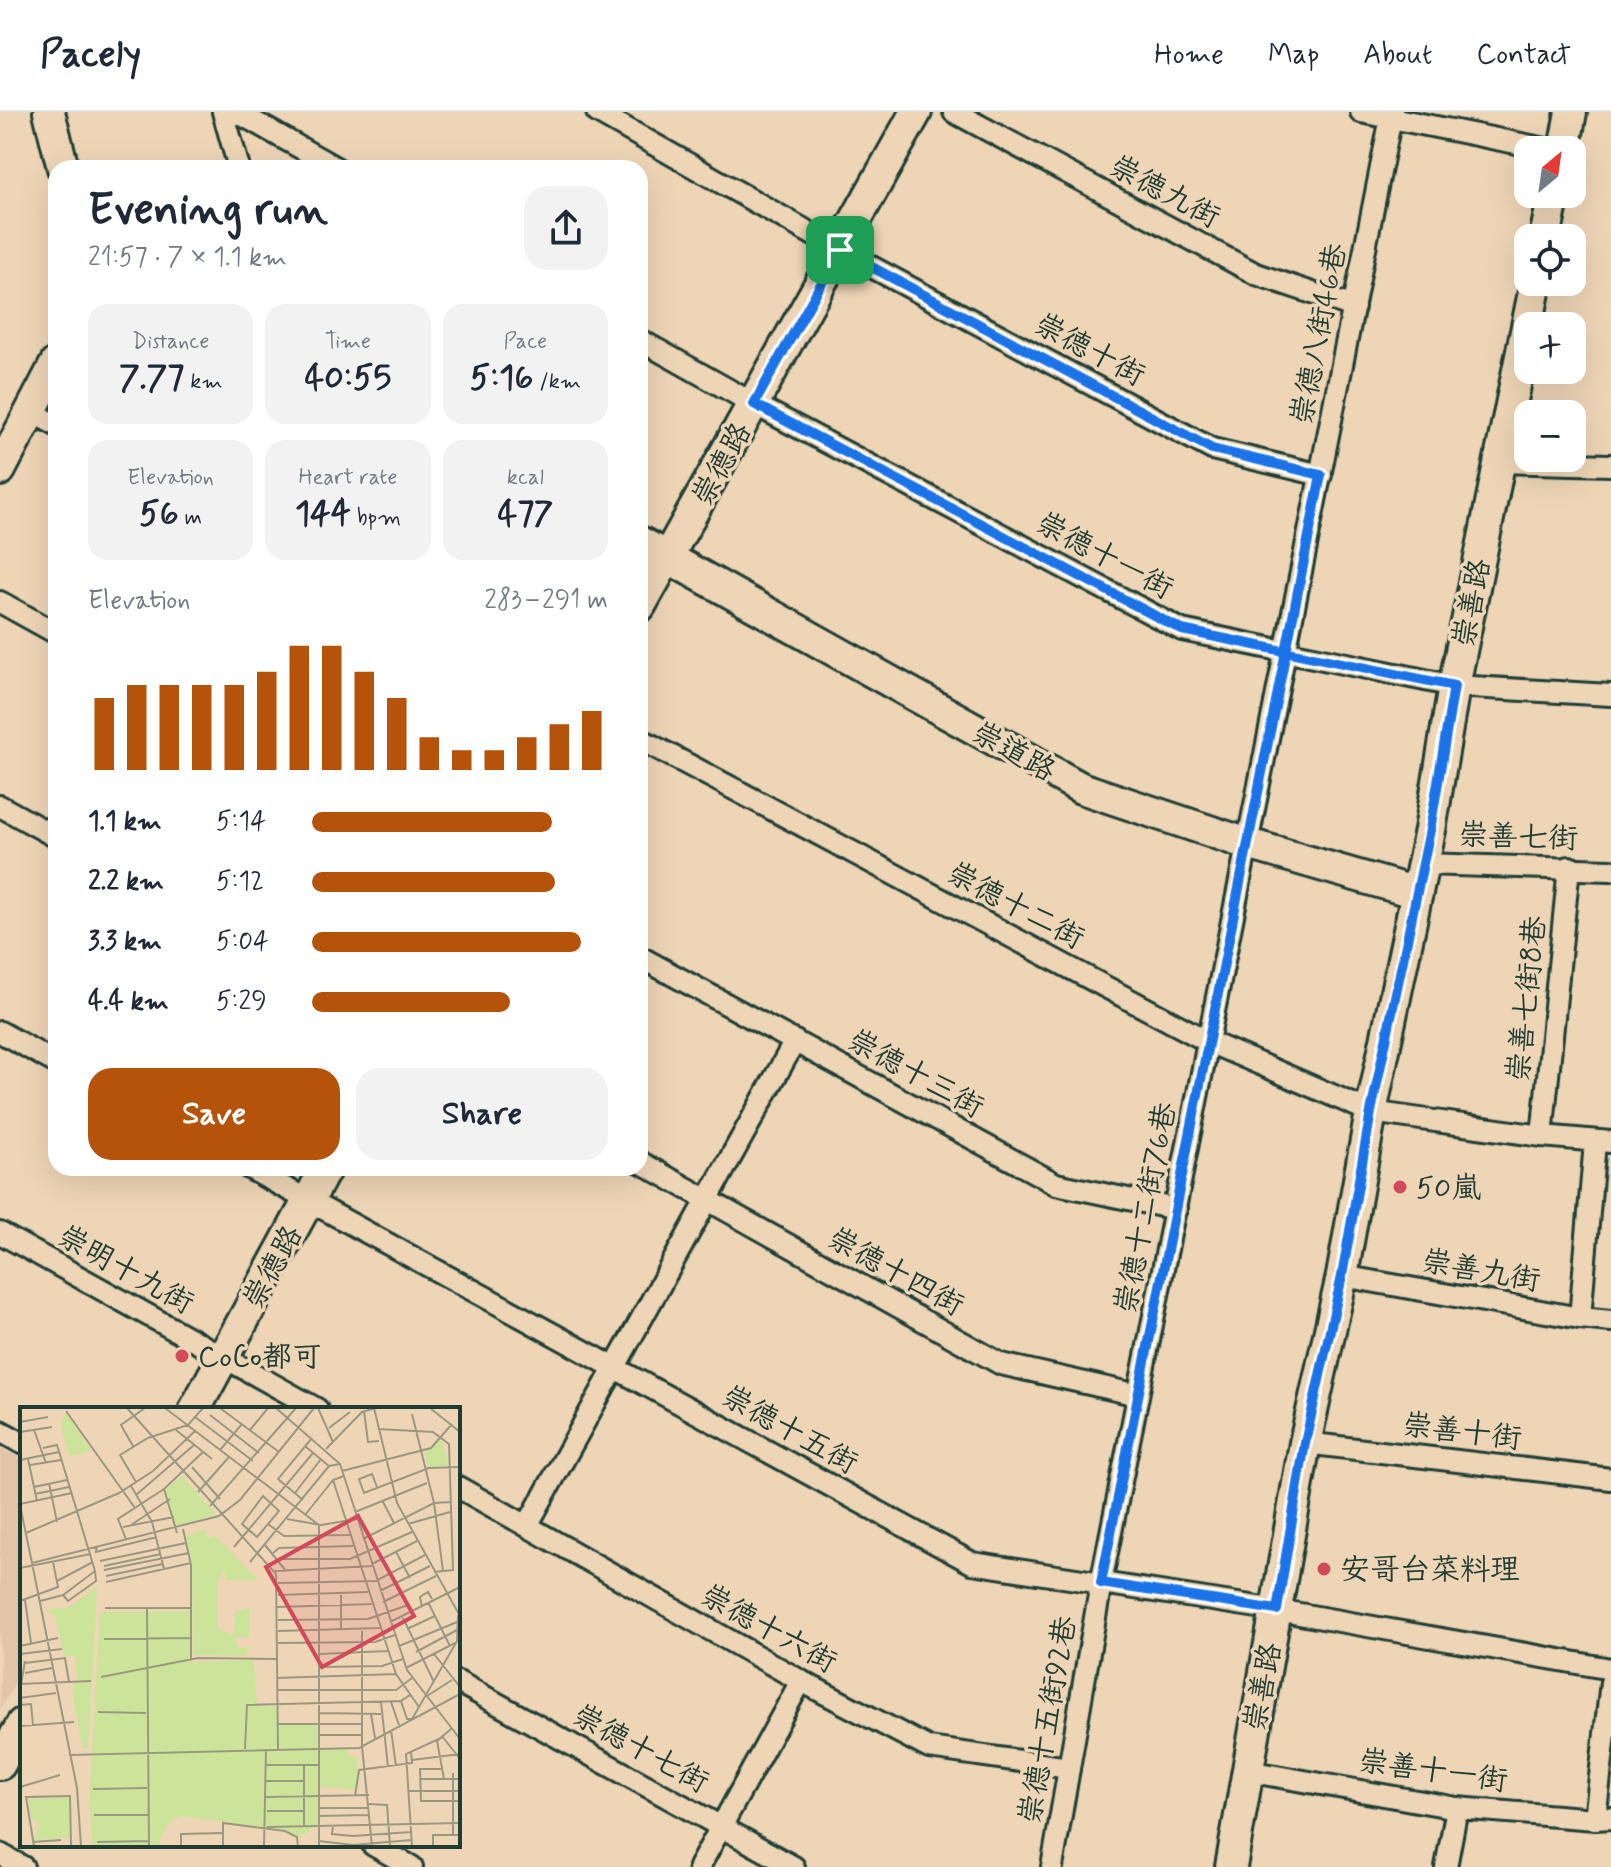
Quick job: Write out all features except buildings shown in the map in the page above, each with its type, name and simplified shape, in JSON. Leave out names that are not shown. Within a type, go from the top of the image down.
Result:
[{"type":"street","points":[[49,112],[61,160]]},
{"type":"street","points":[[223,112],[237,160]]},
{"type":"street","points":[[237,112],[322,160]]},
{"type":"street","name":"崇德十街","points":[[597,112],[840,250],[1212,449],[1321,475]]},
{"type":"street","name":"崇德路","points":[[648,592],[916,112]]},
{"type":"street","name":"崇德九街","points":[[954,112],[1256,274],[1354,307]]},
{"type":"street","points":[[1361,112],[1391,115],[1514,142]]},
{"type":"street","points":[[1567,136],[1571,112]]},
{"type":"street","name":"崇德八街46巷","points":[[1248,844],[1391,115]]},
{"type":"street","name":"崇善路","points":[[1231,1867],[1305,1443],[1342,1276],[1371,1112],[1420,878],[1454,686],[1533,296]]},
{"type":"street","name":"崇德十一街","points":[[648,344],[754,404],[1182,630],[1454,686],[1611,695]]},
{"type":"street","points":[[0,470],[44,418]]},
{"type":"street","points":[[1498,462],[1611,465]]},
{"type":"street","name":"崇道路","points":[[648,547],[1081,788],[1248,844],[1420,878]]},
{"type":"street","points":[[0,602],[48,629]]},
{"type":"street","name":"崇德十二街","points":[[648,743],[1209,1042],[1371,1112],[1603,1142]]},
{"type":"street","points":[[0,806],[48,833]]},
{"type":"street","name":"崇德十二街76巷","points":[[1101,1583],[1248,844]]},
{"type":"street","name":"崇善七街","points":[[1420,878],[1569,867],[1611,870]]},
{"type":"street","name":"崇善七街8巷","points":[[1542,1136],[1569,867]]},
{"type":"street","name":"崇德十三街","points":[[648,961],[1056,1184],[1176,1209]]},
{"type":"street","points":[[0,1032],[48,1059]]},
{"type":"street","points":[[527,1526],[795,1041]]},
{"type":"street","points":[[1580,1318],[1603,1142]]},
{"type":"street","name":"崇德十四街","points":[[648,1167],[1001,1364],[1138,1395]]},
{"type":"street","name":"崇德十五街","points":[[264,1176],[972,1563],[1277,1610],[1611,1669]]},
{"type":"street","name":"崇德路","points":[[196,1407],[322,1176]]},
{"type":"street","name":"崇明十九街","points":[[0,1233],[223,1357]]},
{"type":"street","name":"崇善九街","points":[[1342,1276],[1611,1321]]},
{"type":"street","points":[[223,1357],[313,1407]]},
{"type":"street","points":[[0,1431],[20,1442]]},
{"type":"street","name":"崇善十街","points":[[1305,1443],[1611,1479]]},
{"type":"street","name":"崇德十六街","points":[[460,1488],[801,1681],[929,1748],[1069,1768]]},
{"type":"street","name":"崇德十五街92巷","points":[[1052,1867],[1101,1583]]},
{"type":"street","points":[[699,1867],[801,1681]]},
{"type":"street","points":[[1603,1818],[1611,1682]]},
{"type":"street","name":"崇德十七街","points":[[460,1683],[794,1867]]},
{"type":"street","points":[[0,1764],[20,1728]]},
{"type":"street","name":"崇善十一街","points":[[1247,1771],[1457,1808],[1603,1818]]},
{"type":"street","points":[[1446,1867],[1457,1808]]},
{"type":"street","points":[[377,1847],[412,1867]]},
{"type":"street","points":[[0,1854],[23,1867]]},
{"type":"shaded area","points":[[0,1448],[20,1458],[20,1674],[0,1709]]},
{"type":"place","name":"50嵐","points":[[1400,1187]]},
{"type":"place","name":"CoCo都可","points":[[182,1356]]},
{"type":"place","name":"安哥台菜料理","points":[[1324,1569]]},
{"type":"route","points":[[840,250],[754,404],[1182,630],[1287,652],[1454,686],[1430,830],[1371,1112],[1342,1276],[1305,1443],[1277,1610],[1101,1583],[1287,652],[1321,475],[1212,449],[840,250]]}]
